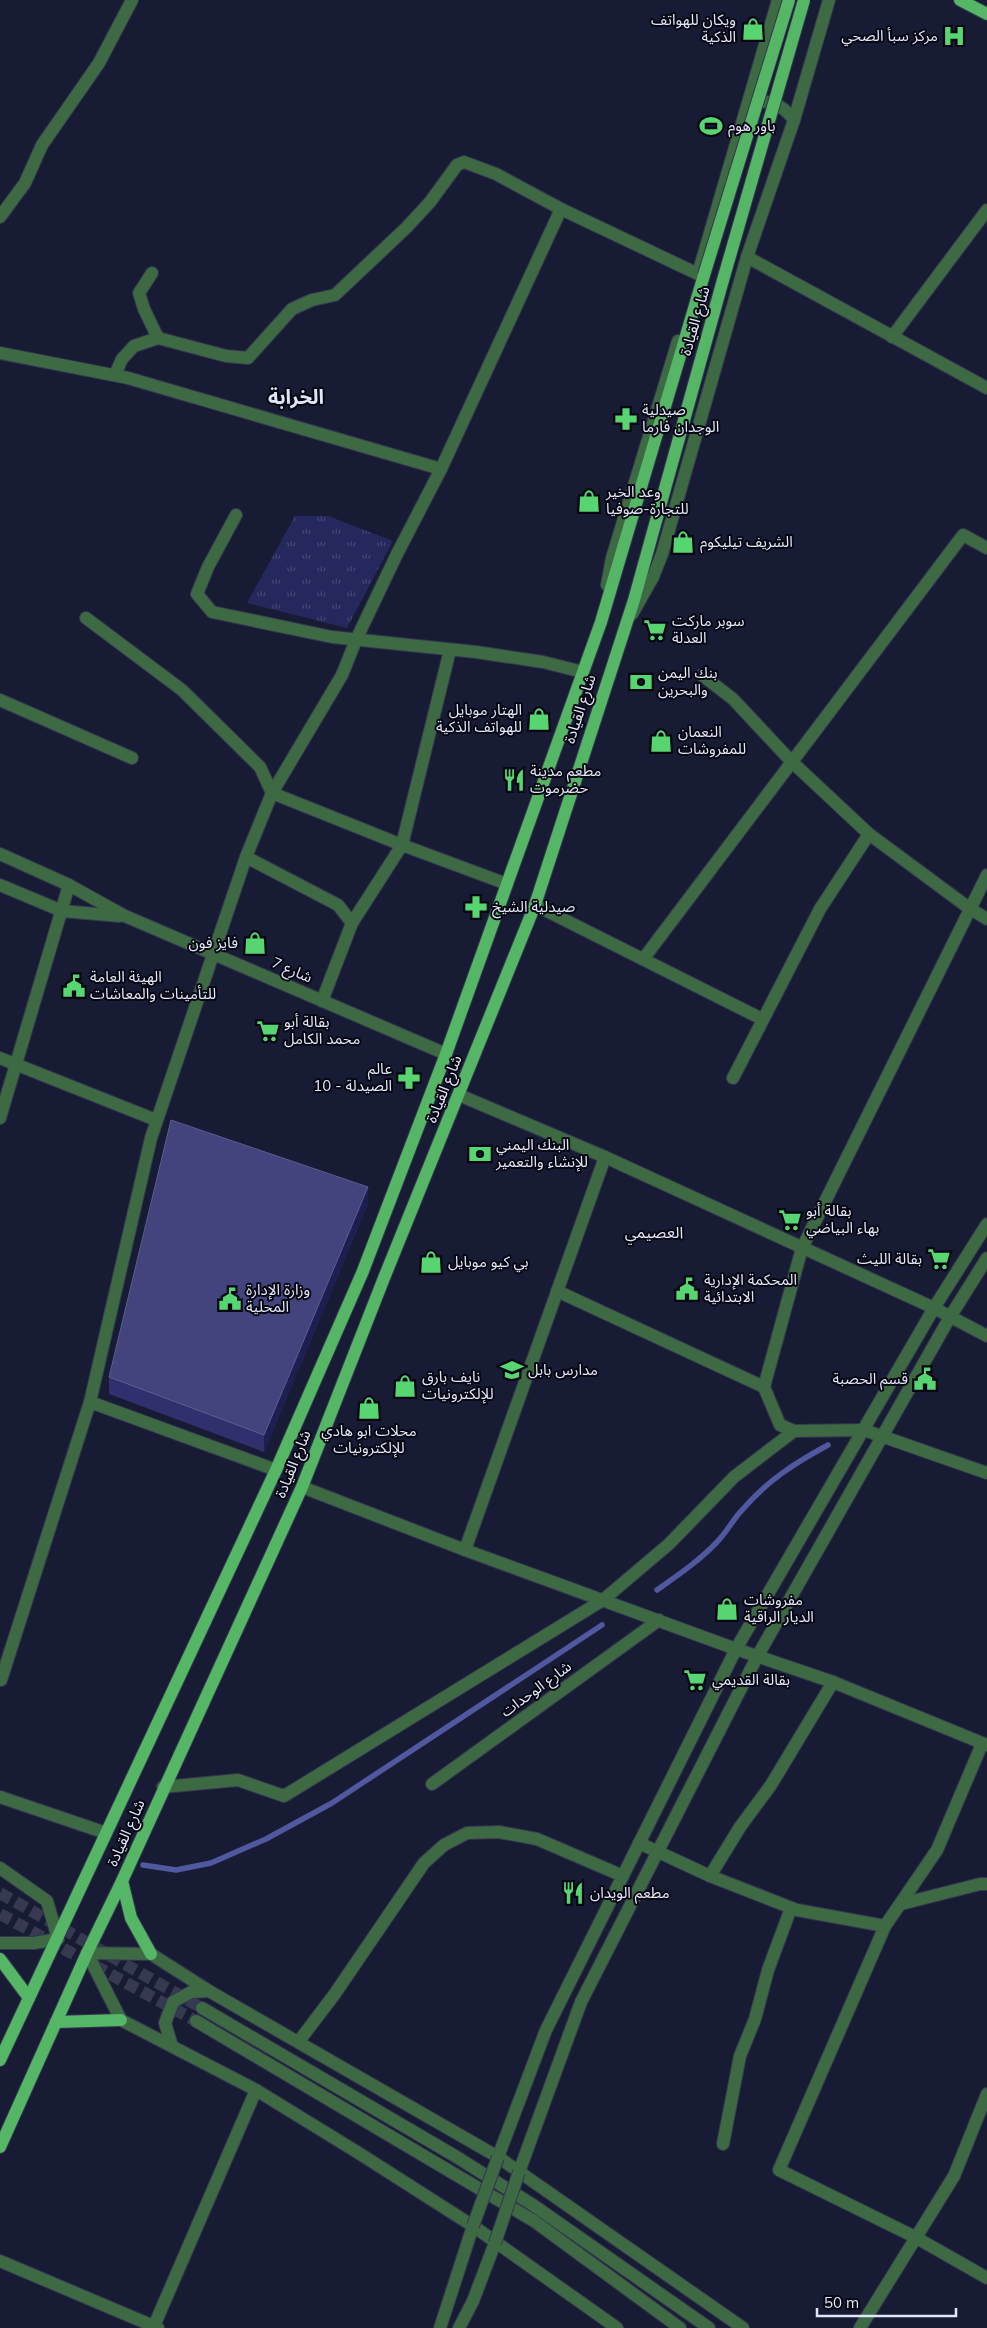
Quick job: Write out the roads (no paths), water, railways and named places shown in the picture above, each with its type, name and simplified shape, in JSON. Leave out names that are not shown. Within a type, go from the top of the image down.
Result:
[{"type":"main road","name":"شارع القيادة","points":[[0,2060],[276,1470],[363,1271],[446,1054],[601,622],[701,274],[789,0]]},
{"type":"main road","name":"شارع القيادة","points":[[0,2147],[87,1953],[122,1881],[163,1787],[302,1487],[384,1278],[535,905],[634,600],[723,280],[804,0]]},
{"type":"main road","points":[[960,0],[987,14]]},
{"type":"main road","points":[[122,1881],[131,1918],[151,1954]]},
{"type":"main road","points":[[0,1959],[29,1998]]},
{"type":"main road","points":[[56,2022],[121,2020]]},
{"type":"street","points":[[0,217],[25,183],[42,145],[99,63],[132,0]]},
{"type":"street","points":[[115,375],[122,359],[134,346],[158,338],[226,356],[248,358],[292,310],[312,300],[335,295],[407,227],[430,202],[457,165],[464,162],[496,174],[562,209],[701,274],[778,0]]},
{"type":"street","points":[[624,627],[649,584],[662,554],[747,257],[794,120],[829,0]]},
{"type":"street","points":[[747,105],[757,101],[768,101],[779,105],[794,120]]},
{"type":"street","points":[[1,1680],[90,1402],[156,1120],[246,857],[272,793],[342,675],[356,640],[396,556],[441,469],[562,209]]},
{"type":"street","points":[[892,337],[987,210]]},
{"type":"street","points":[[747,257],[987,388]]},
{"type":"street","points":[[152,273],[139,293],[144,309],[158,338]]},
{"type":"street","points":[[0,353],[115,375],[441,469]]},
{"type":"street","points":[[236,515],[208,567],[197,594],[212,612],[332,637],[543,662],[583,672]]},
{"type":"street","points":[[644,958],[963,535],[987,548]]},
{"type":"street","points":[[86,618],[182,690],[260,767],[272,793],[402,845],[507,884]]},
{"type":"street","points":[[322,1001],[352,924],[402,845],[450,650]]},
{"type":"street","points":[[702,675],[733,699],[791,761],[869,834],[969,908],[987,919]]},
{"type":"street","points":[[0,700],[132,758]]},
{"type":"street","points":[[733,1078],[820,909],[869,834]]},
{"type":"street","name":"شارع 7","points":[[0,854],[69,885],[124,916],[446,1054]]},
{"type":"street","points":[[246,857],[338,905],[352,924]]},
{"type":"street","points":[[987,875],[802,1248],[764,1387],[780,1425],[794,1431],[864,1430],[987,1473]]},
{"type":"street","points":[[0,1118],[69,885]]},
{"type":"street","name":"شارع 7","points":[[0,886],[62,911],[124,916]]},
{"type":"street","points":[[535,905],[644,958],[762,1019]]},
{"type":"street","points":[[0,1058],[156,1120]]},
{"type":"street","points":[[459,1094],[605,1157],[934,1308],[987,1336]]},
{"type":"street","points":[[465,1550],[605,1157]]},
{"type":"street","points":[[440,2328],[473,2226],[546,2030],[736,1649],[934,1308],[987,1224]]},
{"type":"street","points":[[460,2328],[473,2301],[495,2242],[581,2002],[757,1657],[884,1437],[950,1317],[987,1258]]},
{"type":"street","points":[[557,1291],[764,1387]]},
{"type":"street","points":[[90,1402],[276,1470]]},
{"type":"street","points":[[163,1787],[238,1780],[284,1796],[603,1600],[670,1544],[734,1477],[794,1431]]},
{"type":"street","points":[[302,1487],[465,1550],[757,1657],[833,1682],[984,1744],[937,1850],[885,1926],[780,2170],[915,2237],[987,2278]]},
{"type":"street","name":"شارع الوحدات","points":[[432,1784],[659,1620]]},
{"type":"street","points":[[710,1876],[740,1827],[771,1784],[833,1682]]},
{"type":"street","points":[[0,1796],[106,1833]]},
{"type":"street","points":[[299,2041],[334,1995],[424,1863],[444,1846],[466,1832],[499,1832],[537,1839],[623,1876]]},
{"type":"street","points":[[639,1843],[710,1876],[791,1908],[885,1926]]},
{"type":"street","points":[[0,1868],[48,1901],[58,1939],[34,1944],[0,1943]]},
{"type":"street","points":[[901,1904],[980,1884],[987,1884]]},
{"type":"street","points":[[723,2144],[740,2056],[755,2019],[768,1970],[791,1908]]},
{"type":"street","points":[[617,2328],[473,2226],[256,2090],[121,2020],[87,1953],[151,1954],[208,1991],[299,2041],[498,2157],[743,2328]]},
{"type":"street","points":[[172,2046],[165,2024],[173,2002],[191,1992],[208,1991]]},
{"type":"street","points":[[202,2008],[455,2156],[533,2204],[709,2328]]},
{"type":"street","points":[[196,2021],[534,2221],[680,2328]]},
{"type":"street","points":[[0,2261],[156,2327],[256,2090]]},
{"type":"street","points":[[860,2328],[954,2176],[987,2094]]},
{"type":"waterway","points":[[657,1590],[688,1568],[710,1549],[721,1538],[739,1513],[762,1489],[793,1466],[828,1445]]},
{"type":"waterway","points":[[143,1865],[176,1870],[211,1863],[266,1839],[332,1803],[602,1625]]},
{"type":"tunnel","points":[[0,1893],[202,2008]]},
{"type":"tunnel","points":[[0,1914],[196,2021]]},
{"type":"place","name":"ويكان للهواتف الذكية","points":[[753,29]]},
{"type":"place","name":"مركز سبأ الصحي","points":[[954,36]]},
{"type":"place","name":"باور هوم","points":[[711,126]]},
{"type":"place","name":"صيدلية الوجدان فارما","points":[[626,419]]},
{"type":"place","name":"وعد الخير للتجارة-صوفيا","points":[[589,501]]},
{"type":"place","name":"الشريف تيليكوم","points":[[683,542]]},
{"type":"place","name":"سوبر ماركت العدلة","points":[[655,630]]},
{"type":"place","name":"بنك اليمن والبحرين","points":[[641,682]]},
{"type":"place","name":"الهتار موبايل للهواتف الذكية","points":[[539,719]]},
{"type":"place","name":"النعمان للمفروشات","points":[[661,741]]},
{"type":"place","name":"مطعم مدينة حضرموت","points":[[514,780]]},
{"type":"place","name":"صيدلية الشيخ","points":[[476,907]]},
{"type":"place","name":"فايز فون","points":[[255,943]]},
{"type":"place","name":"الهيئة العامة للتأمينات والمعاشات","points":[[74,986]]},
{"type":"place","name":"بقالة أبو محمد الكامل","points":[[268,1031]]},
{"type":"place","name":"عالم الصيدلة - 10","points":[[409,1078]]},
{"type":"place","name":"البنك اليمني للإنشاء والتعمير","points":[[480,1154]]},
{"type":"place","name":"بقالة أبو بهاء البياضي","points":[[790,1220]]},
{"type":"place","name":"بقالة الليث","points":[[939,1259]]},
{"type":"place","name":"بي كيو موبايل","points":[[431,1262]]},
{"type":"place","name":"المحكمة الإدارية الابتدائية","points":[[687,1289]]},
{"type":"place","name":"وزارة الإدارة المحلية","points":[[230,1299]]},
{"type":"place","name":"مدارس بابل","points":[[512,1370]]},
{"type":"place","name":"قسم الحصبة","points":[[925,1379]]},
{"type":"place","name":"نايف بارق للإلكترونيات","points":[[405,1386]]},
{"type":"place","name":"محلات ابو هادي للإلكترونيات","points":[[369,1408]]},
{"type":"place","name":"مفروشات الديار الراقية","points":[[727,1609]]},
{"type":"place","name":"بقالة القديمي","points":[[695,1680]]},
{"type":"place","name":"مطعم الويدان","points":[[573,1893]]},
{"type":"district","name":"الخرابة","points":[[296,397]]},
{"type":"district","name":"العصيمي","points":[[654,1232]]}]
